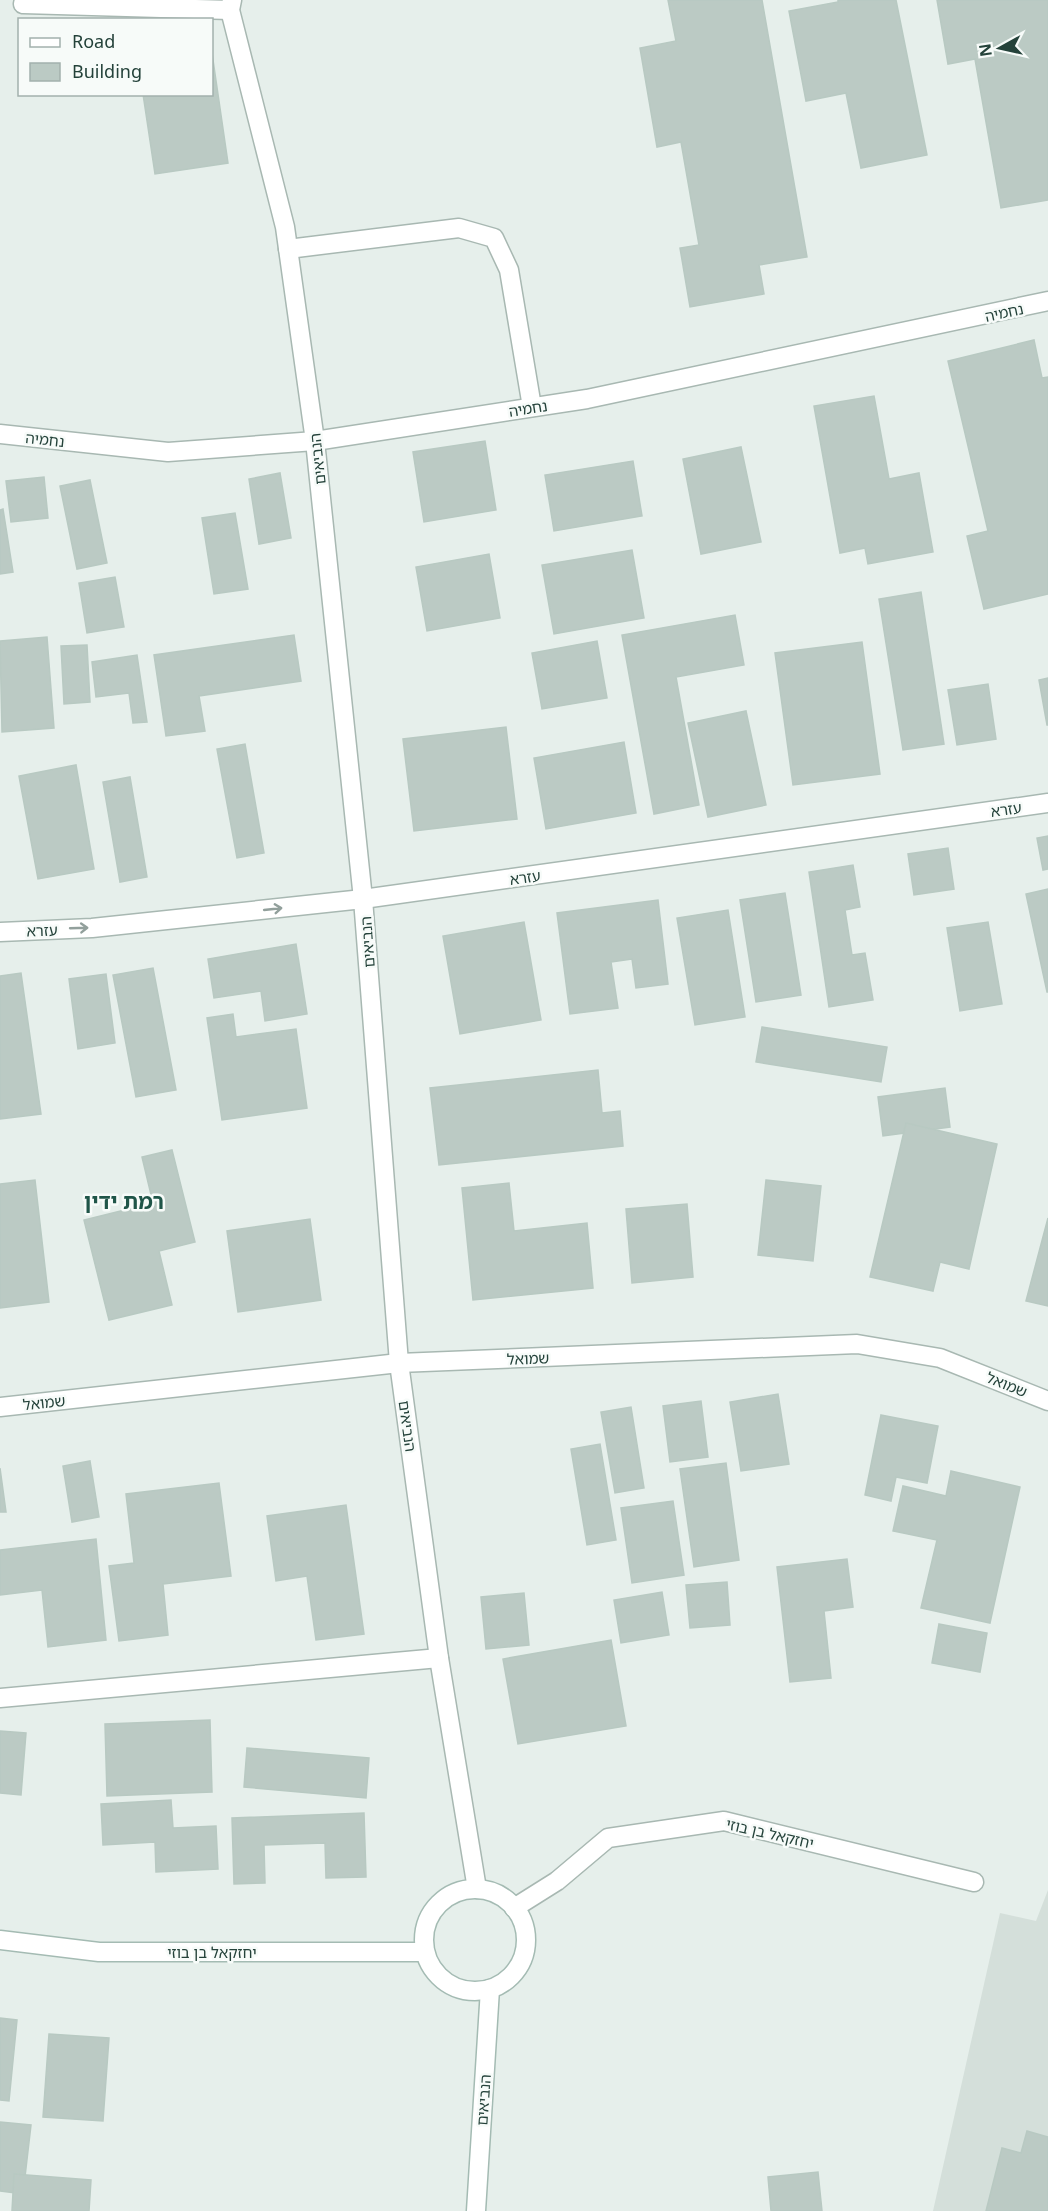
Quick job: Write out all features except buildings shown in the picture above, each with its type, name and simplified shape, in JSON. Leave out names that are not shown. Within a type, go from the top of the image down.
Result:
[{"type":"street","points":[[24,0],[23,4],[231,5]]},
{"type":"street","name":"הנביאים","points":[[231,5],[285,227],[315,441],[363,899],[399,1363],[439,1658],[477,1889]]},
{"type":"street","points":[[288,249],[459,228],[494,238],[509,270],[532,407]]},
{"type":"street","name":"נחמיה","points":[[0,434],[168,452],[315,441],[587,399],[1048,301]]},
{"type":"street","name":"עזרא","points":[[0,932],[92,928],[363,899],[1048,803]]},
{"type":"street","name":"שמואל","points":[[0,1407],[399,1363],[857,1344],[940,1358],[1048,1401]]},
{"type":"street","points":[[0,1698],[439,1658]]},
{"type":"street","name":"יחזקאל בן בוזי","points":[[514,1908],[557,1881],[608,1838],[724,1821],[974,1882]]},
{"type":"street","points":[[477,1889],[501,1896],[514,1908],[524,1925],[526,1942],[522,1960],[510,1977],[490,1989],[474,1992],[450,1985],[434,1971],[425,1952],[424,1934],[427,1922],[436,1906],[460,1891],[477,1889]]},
{"type":"street","name":"יחזקאל בן בוזי","points":[[0,1940],[99,1952],[425,1952]]},
{"type":"street","name":"הנביאים","points":[[476,2211],[490,1989]]},
{"type":"shaded area","points":[[1048,1890],[1048,2211],[933,2211],[1000,1913],[1036,1921]]},
{"type":"district","name":"רמת ידין","points":[[124,1201]]}]
